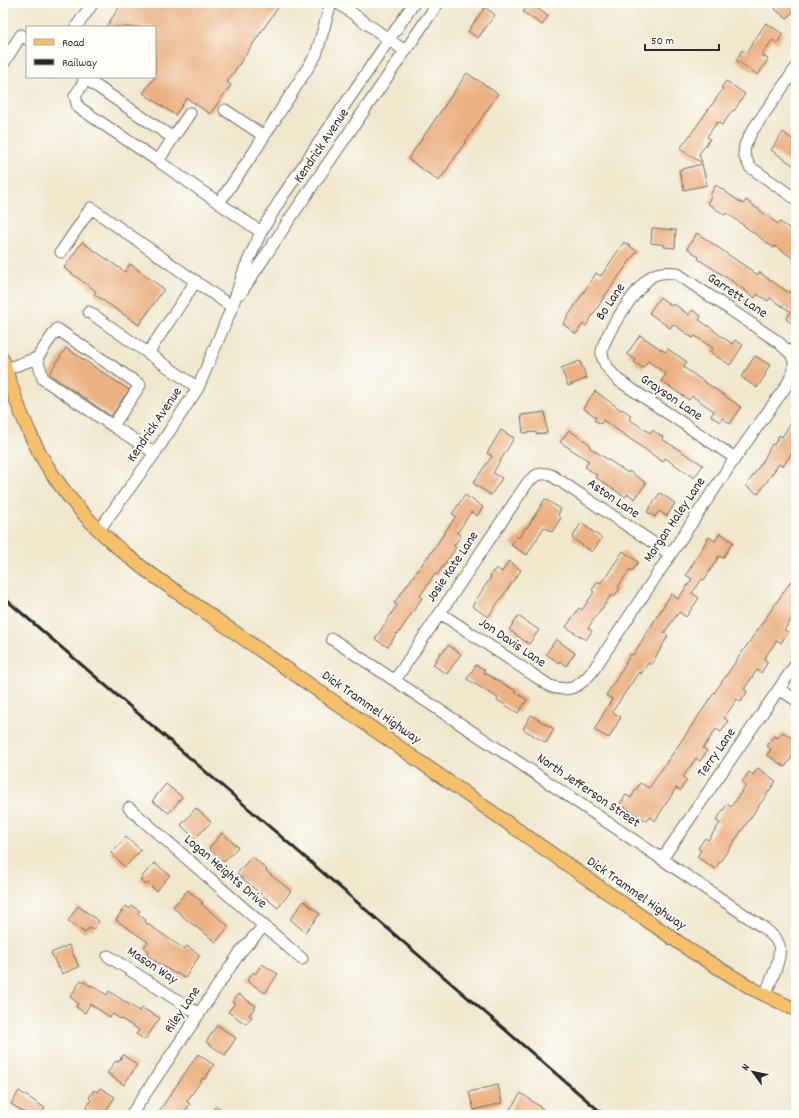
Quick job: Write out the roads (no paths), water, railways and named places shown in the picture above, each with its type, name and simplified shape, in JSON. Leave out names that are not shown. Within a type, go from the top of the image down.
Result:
[{"type":"main road","name":"Dick Trammel Highway","points":[[4,365],[28,431],[46,464],[67,494],[116,547],[144,569],[684,947],[721,971],[796,1010]]},
{"type":"street","points":[[77,26],[93,3]]},
{"type":"street","points":[[219,203],[316,55],[331,3]]},
{"type":"street","points":[[338,3],[405,51]]},
{"type":"street","name":"Kendrick Avenue","points":[[99,530],[155,453],[198,388],[232,307],[245,268],[261,232],[282,197],[414,3]]},
{"type":"street","name":"Kendrick Avenue","points":[[232,307],[438,3]]},
{"type":"street","points":[[3,64],[21,35],[26,38]]},
{"type":"street","points":[[796,68],[752,131],[745,145],[744,155],[750,167],[796,199]]},
{"type":"street","points":[[173,138],[84,78],[75,96],[78,107],[261,232]]},
{"type":"street","points":[[225,110],[264,136]]},
{"type":"street","points":[[158,161],[190,113]]},
{"type":"street","points":[[61,252],[91,208],[232,307]]},
{"type":"street","name":"Garrett Lane","points":[[655,274],[666,272],[676,273],[777,341],[791,354],[794,361]]},
{"type":"street","name":"Bo Lane","points":[[602,353],[605,339],[639,288],[646,280],[655,274]]},
{"type":"street","points":[[148,353],[196,281]]},
{"type":"street","points":[[90,312],[198,388]]},
{"type":"street","points":[[4,365],[37,358],[57,329],[140,385],[113,426]]},
{"type":"street","name":"Grayson Lane","points":[[602,353],[607,366],[618,380],[735,458]]},
{"type":"street","points":[[37,358],[44,379],[155,453]]},
{"type":"street","name":"Morgan Haley Lane","points":[[571,689],[582,683],[592,672],[735,458],[787,384],[794,370],[794,361]]},
{"type":"street","name":"Aston Lane","points":[[538,474],[545,473],[551,475],[670,554]]},
{"type":"street","name":"Josie Kate Lane","points":[[395,680],[528,482],[538,474]]},
{"type":"street","name":"Jon Davis Lane","points":[[440,613],[550,686],[560,690],[571,689]]},
{"type":"street","name":"North Jefferson Street","points":[[332,639],[764,928],[773,936],[779,945],[777,964],[765,995]]},
{"type":"street","name":"Terry Lane","points":[[662,859],[796,664]]},
{"type":"street","points":[[779,688],[796,700]]},
{"type":"street","name":"Logan Heights Drive","points":[[130,808],[302,959]]},
{"type":"street","name":"Riley Lane","points":[[131,1115],[241,951],[264,926]]},
{"type":"street","name":"Mason Way","points":[[108,956],[199,1014]]},
{"type":"railway","points":[[3,597],[604,1115]]}]
